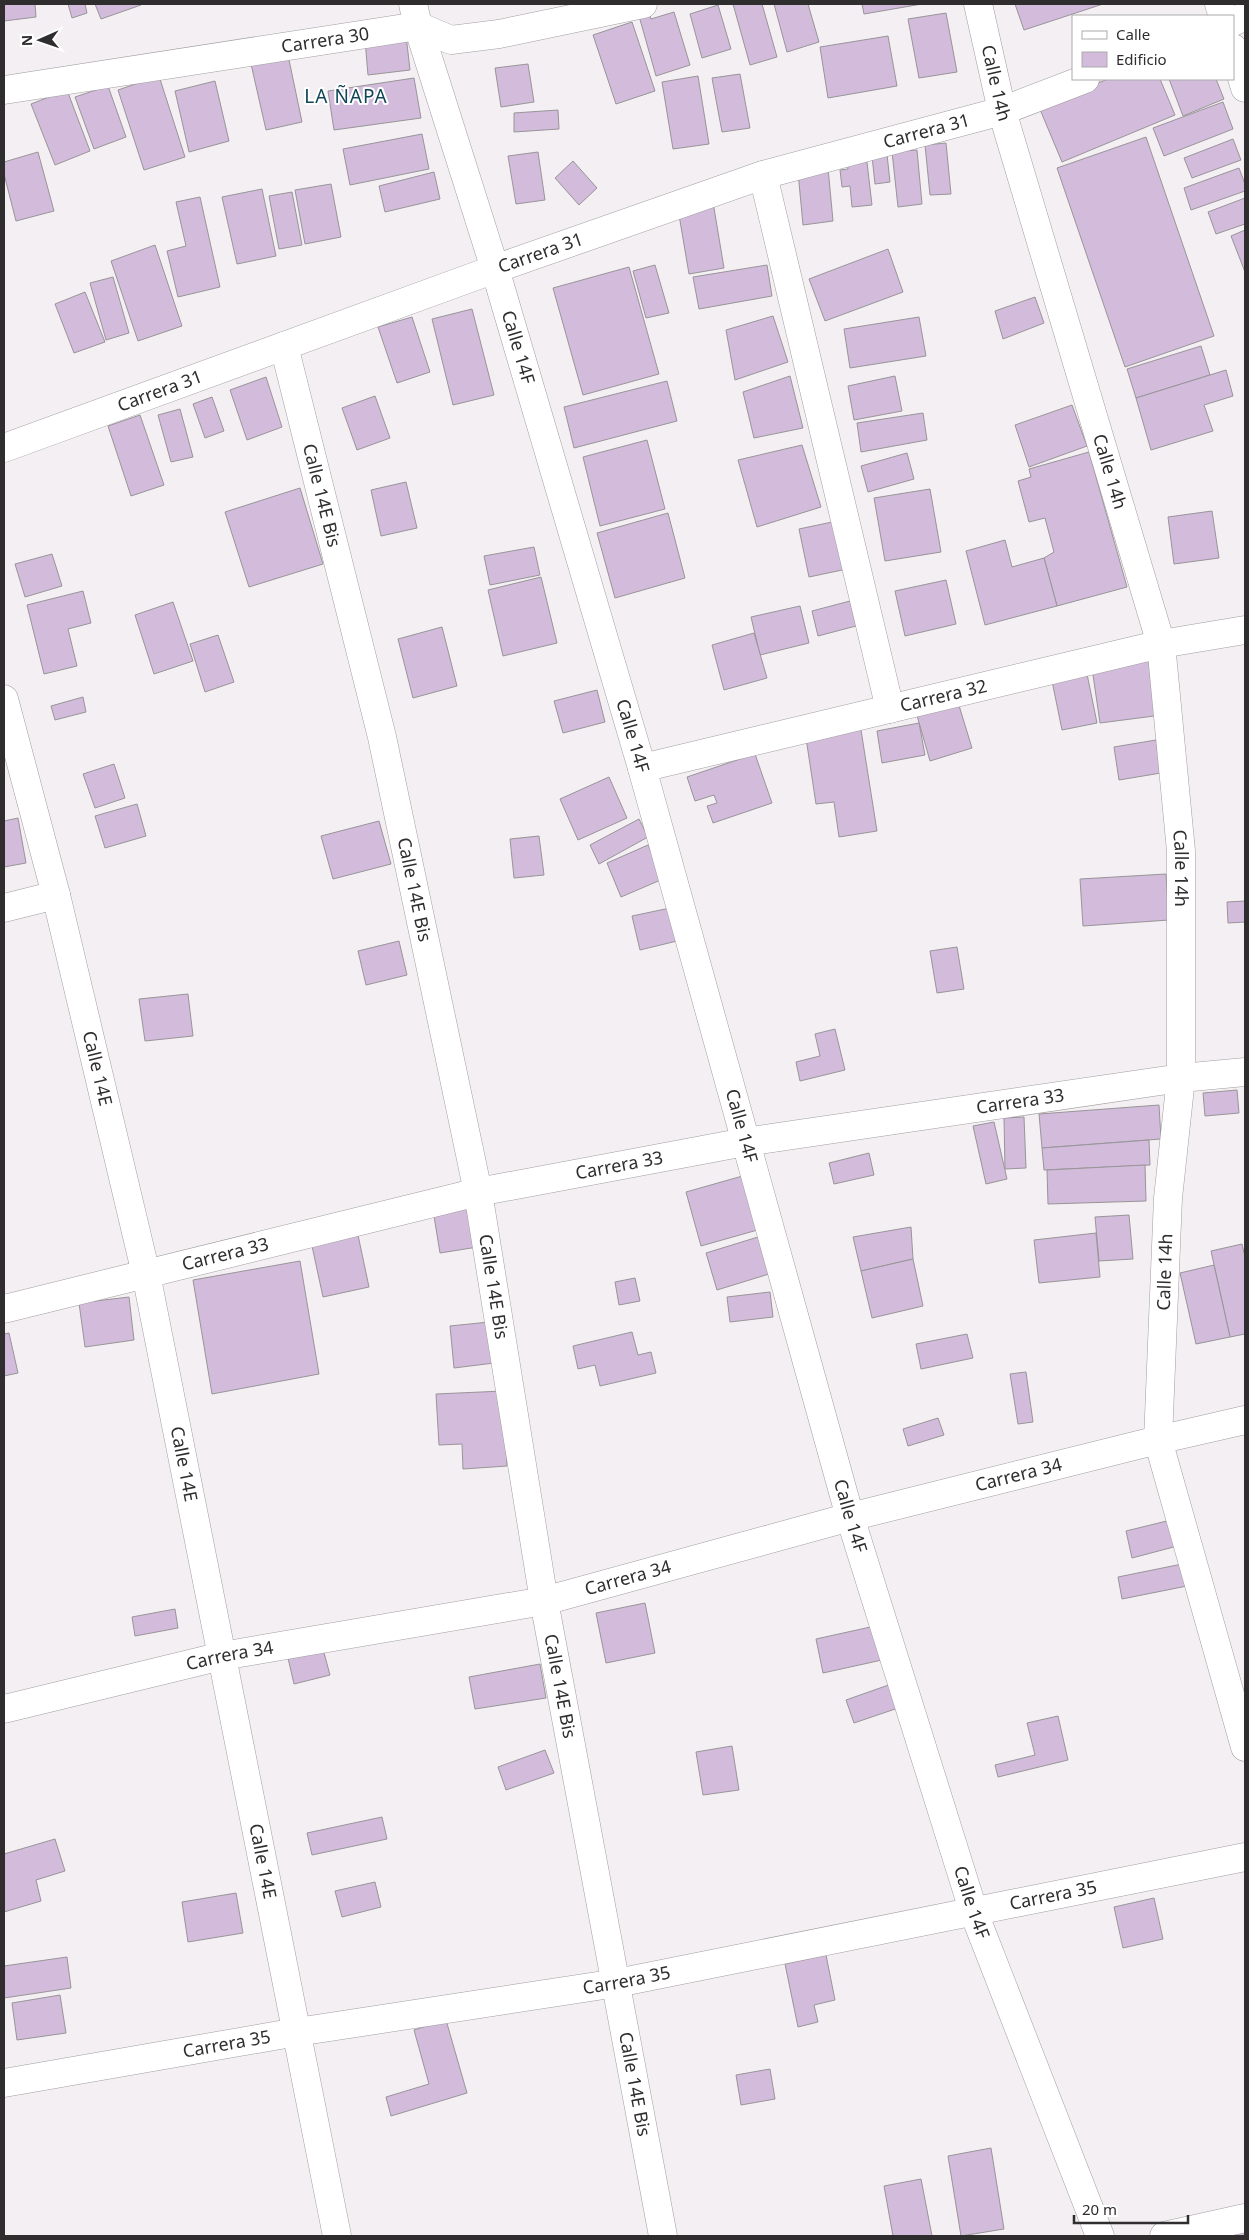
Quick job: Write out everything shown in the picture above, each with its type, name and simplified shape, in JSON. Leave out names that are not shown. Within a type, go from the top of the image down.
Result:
[{"type":"street","points":[[416,15],[450,40],[498,34],[643,4]]},
{"type":"street","name":"Calle 14h","points":[[978,4],[1002,111],[1161,644],[1181,851],[1182,1078],[1168,1198],[1158,1440],[1245,1747]]},
{"type":"street","name":"Carrera 30","points":[[4,90],[416,15]]},
{"type":"street","name":"Calle 14F","points":[[416,15],[496,269],[642,768],[744,1142],[850,1517],[974,1913],[1100,2236]]},
{"type":"street","points":[[1234,51],[1245,88]]},
{"type":"street","name":"Carrera 31","points":[[4,448],[496,269],[763,175],[1002,111],[1082,80]]},
{"type":"street","points":[[763,175],[890,709]]},
{"type":"street","name":"Calle 14E Bis","points":[[284,346],[382,737],[478,1192],[544,1601],[663,2236]]},
{"type":"street","name":"Carrera 32","points":[[642,768],[1161,644],[1245,630]]},
{"type":"street","name":"Calle 14E","points":[[4,699],[56,895],[146,1274],[337,2236]]},
{"type":"street","points":[[4,908],[56,895]]},
{"type":"street","name":"Carrera 33","points":[[4,1309],[478,1192],[744,1142],[1182,1078],[1245,1072]]},
{"type":"street","name":"Carrera 34","points":[[4,1709],[222,1656],[544,1601],[850,1517],[1245,1420]]},
{"type":"street","name":"Carrera 35","points":[[4,2083],[297,2032],[617,1983],[974,1913],[1245,1857]]},
{"type":"street","points":[[1164,2236],[1245,2218]]},
{"type":"building","points":[[4,4],[35,4],[36,17],[4,21]]},
{"type":"building","points":[[68,4],[85,4],[87,13],[72,18]]},
{"type":"building","points":[[95,4],[141,4],[141,5],[101,19]]},
{"type":"building","points":[[733,4],[762,4],[777,57],[750,65]]},
{"type":"building","points":[[774,4],[808,4],[819,42],[787,52]]},
{"type":"building","points":[[862,4],[922,4],[864,14]]},
{"type":"building","points":[[1015,4],[1103,4],[1024,30]]},
{"type":"building","points":[[718,5],[731,49],[702,58],[690,14]]},
{"type":"building","points":[[647,6],[651,19],[674,12],[690,65],[656,76],[637,9]]},
{"type":"building","points":[[946,13],[957,72],[919,78],[908,19]]},
{"type":"building","points":[[632,22],[655,91],[616,104],[593,35]]},
{"type":"building","points":[[406,35],[410,70],[368,75],[365,40]]},
{"type":"building","points":[[888,36],[897,86],[828,98],[820,47]]},
{"type":"building","points":[[288,55],[302,122],[266,130],[251,64]]},
{"type":"building","points":[[528,64],[534,102],[501,107],[495,68]]},
{"type":"building","points":[[740,74],[750,128],[722,132],[712,78]]},
{"type":"building","points":[[159,76],[185,157],[144,170],[118,90]]},
{"type":"building","points":[[698,76],[709,144],[673,149],[662,82]]},
{"type":"building","points":[[414,78],[421,118],[334,130],[328,91]]},
{"type":"building","points":[[1106,80],[1160,80],[1175,115],[1062,162],[1039,107]]},
{"type":"building","points":[[1169,80],[1216,80],[1224,99],[1183,116]]},
{"type":"building","points":[[215,81],[229,141],[189,152],[175,91]]},
{"type":"building","points":[[108,86],[126,137],[94,149],[75,97]]},
{"type":"building","points":[[67,90],[90,151],[55,165],[31,104]]},
{"type":"building","points":[[1223,102],[1233,129],[1164,156],[1153,128]]},
{"type":"building","points":[[558,110],[559,129],[514,132],[514,113]]},
{"type":"building","points":[[422,134],[429,169],[350,185],[343,149]]},
{"type":"building","points":[[1146,137],[1214,336],[1125,367],[1057,168]]},
{"type":"building","points":[[1233,139],[1241,160],[1192,178],[1184,158]]},
{"type":"building","points":[[946,143],[951,194],[930,195],[925,145]]},
{"type":"building","points":[[886,145],[890,182],[875,184],[871,147]]},
{"type":"building","points":[[917,150],[922,204],[898,207],[892,152]]},
{"type":"building","points":[[38,152],[54,211],[16,221],[4,174],[4,162]]},
{"type":"building","points":[[538,152],[545,200],[516,204],[508,156]]},
{"type":"building","points":[[866,154],[872,205],[852,207],[850,186],[842,187],[840,170],[848,169],[847,156]]},
{"type":"building","points":[[573,161],[597,188],[579,205],[555,178]]},
{"type":"building","points":[[828,168],[833,221],[803,225],[798,172]]},
{"type":"building","points":[[1239,168],[1245,184],[1245,191],[1191,210],[1184,188]]},
{"type":"building","points":[[434,172],[440,199],[385,212],[379,186]]},
{"type":"building","points":[[331,184],[341,237],[305,244],[295,190]]},
{"type":"building","points":[[262,189],[276,256],[237,264],[222,197]]},
{"type":"building","points":[[292,192],[302,245],[279,249],[269,196]]},
{"type":"building","points":[[200,197],[220,287],[178,297],[167,251],[186,246],[176,202]]},
{"type":"building","points":[[1245,198],[1245,224],[1216,234],[1208,212]]},
{"type":"building","points":[[713,202],[724,268],[689,274],[678,209]]},
{"type":"building","points":[[1245,230],[1245,272],[1231,236]]},
{"type":"building","points":[[155,245],[182,326],[138,341],[111,261]]},
{"type":"building","points":[[888,249],[903,292],[825,321],[809,279]]},
{"type":"building","points":[[655,265],[669,313],[646,318],[633,271]]},
{"type":"building","points":[[767,265],[772,296],[699,309],[693,277]]},
{"type":"building","points":[[629,267],[659,374],[583,395],[553,288]]},
{"type":"building","points":[[113,277],[129,333],[106,340],[90,283]]},
{"type":"building","points":[[85,292],[105,342],[74,353],[55,304]]},
{"type":"building","points":[[1035,297],[1044,323],[1003,339],[995,311]]},
{"type":"building","points":[[472,309],[494,395],[453,405],[432,319]]},
{"type":"building","points":[[773,316],[788,362],[735,380],[726,330]]},
{"type":"building","points":[[412,317],[430,372],[397,383],[378,327]]},
{"type":"building","points":[[919,317],[926,356],[850,368],[844,329]]},
{"type":"building","points":[[1201,346],[1210,375],[1136,398],[1127,369]]},
{"type":"building","points":[[1226,370],[1233,396],[1204,405],[1213,431],[1151,450],[1136,398]]},
{"type":"building","points":[[790,376],[803,428],[754,438],[743,392]]},
{"type":"building","points":[[895,376],[902,411],[854,420],[848,386]]},
{"type":"building","points":[[266,377],[282,427],[247,440],[230,390]]},
{"type":"building","points":[[667,381],[677,421],[574,448],[564,407]]},
{"type":"building","points":[[375,396],[390,438],[357,450],[342,408]]},
{"type":"building","points":[[212,397],[224,431],[205,438],[193,404]]},
{"type":"building","points":[[1072,405],[1087,446],[1029,467],[1015,425]]},
{"type":"building","points":[[180,409],[193,457],[171,462],[158,415]]},
{"type":"building","points":[[923,413],[927,440],[861,452],[857,423]]},
{"type":"building","points":[[140,415],[164,485],[131,496],[108,426]]},
{"type":"building","points":[[647,440],[665,509],[600,526],[583,457]]},
{"type":"building","points":[[802,445],[821,507],[757,527],[738,460]]},
{"type":"building","points":[[1089,452],[1127,587],[1057,606],[1044,558],[1054,552],[1045,518],[1029,522],[1018,481],[1031,477],[1029,469]]},
{"type":"building","points":[[907,453],[914,479],[868,492],[861,466]]},
{"type":"building","points":[[406,482],[417,528],[381,536],[371,490]]},
{"type":"building","points":[[300,488],[323,564],[249,587],[225,512]]},
{"type":"building","points":[[930,489],[941,552],[885,561],[874,498]]},
{"type":"building","points":[[1212,511],[1219,558],[1174,564],[1168,517]]},
{"type":"building","points":[[668,513],[685,578],[615,598],[597,533]]},
{"type":"building","points":[[837,521],[847,569],[809,577],[799,529]]},
{"type":"building","points":[[1005,540],[1012,567],[1044,558],[1057,606],[985,625],[966,551]]},
{"type":"building","points":[[534,547],[540,575],[490,585],[484,556]]},
{"type":"building","points":[[52,554],[62,586],[25,597],[15,564]]},
{"type":"building","points":[[541,577],[557,643],[503,656],[488,590]]},
{"type":"building","points":[[946,580],[956,624],[905,636],[895,591]]},
{"type":"building","points":[[83,591],[91,623],[68,629],[77,666],[44,674],[27,605]]},
{"type":"building","points":[[850,601],[856,626],[818,636],[812,611]]},
{"type":"building","points":[[173,602],[193,661],[154,674],[135,615]]},
{"type":"building","points":[[800,606],[809,643],[760,655],[751,617]]},
{"type":"building","points":[[442,627],[457,686],[413,698],[398,639]]},
{"type":"building","points":[[754,633],[767,678],[724,690],[712,645]]},
{"type":"building","points":[[218,635],[234,682],[205,692],[190,644]]},
{"type":"building","points":[[1154,659],[1162,715],[1100,723],[1092,668]]},
{"type":"building","points":[[1087,674],[1097,723],[1062,730],[1052,681]]},
{"type":"building","points":[[597,690],[605,722],[563,733],[554,701]]},
{"type":"building","points":[[83,697],[86,712],[55,720],[51,706]]},
{"type":"building","points":[[957,699],[972,748],[930,761],[916,712]]},
{"type":"building","points":[[919,723],[925,755],[882,763],[877,731]]},
{"type":"building","points":[[861,730],[877,831],[839,837],[834,802],[816,804],[806,738]]},
{"type":"building","points":[[1156,740],[1161,773],[1119,780],[1114,747]]},
{"type":"building","points":[[755,754],[772,803],[713,823],[707,806],[717,803],[714,795],[695,801],[687,777]]},
{"type":"building","points":[[114,764],[125,798],[95,808],[83,774]]},
{"type":"building","points":[[609,777],[627,818],[578,840],[560,799]]},
{"type":"building","points":[[137,804],[146,836],[105,848],[95,816]]},
{"type":"building","points":[[18,818],[26,863],[4,867],[4,821]]},
{"type":"building","points":[[639,819],[648,837],[599,864],[590,845]]},
{"type":"building","points":[[379,821],[391,864],[333,879],[321,836]]},
{"type":"building","points":[[539,836],[544,875],[514,878],[510,839]]},
{"type":"building","points":[[648,845],[663,879],[621,897],[607,863]]},
{"type":"building","points":[[1166,874],[1169,920],[1083,926],[1080,879]]},
{"type":"building","points":[[1245,901],[1245,922],[1228,923],[1227,902]]},
{"type":"building","points":[[670,908],[677,941],[640,950],[632,916]]},
{"type":"building","points":[[399,941],[407,975],[366,985],[358,951]]},
{"type":"building","points":[[957,947],[964,989],[937,993],[930,951]]},
{"type":"building","points":[[188,994],[193,1036],[145,1041],[139,999]]},
{"type":"building","points":[[835,1029],[845,1070],[800,1081],[796,1062],[820,1056],[815,1034]]},
{"type":"building","points":[[1237,1090],[1239,1113],[1205,1116],[1203,1093]]},
{"type":"building","points":[[1159,1105],[1161,1139],[1042,1148],[1039,1114]]},
{"type":"building","points":[[1024,1117],[1026,1168],[1005,1169],[1004,1118]]},
{"type":"building","points":[[994,1122],[1007,1179],[986,1184],[973,1126]]},
{"type":"building","points":[[1149,1140],[1150,1165],[1044,1170],[1042,1148]]},
{"type":"building","points":[[869,1153],[874,1175],[834,1184],[829,1163]]},
{"type":"building","points":[[1145,1165],[1146,1201],[1048,1204],[1047,1170]]},
{"type":"building","points":[[746,1175],[761,1229],[701,1246],[686,1192]]},
{"type":"building","points":[[476,1198],[484,1246],[440,1253],[432,1204]]},
{"type":"building","points":[[1129,1215],[1133,1259],[1099,1261],[1095,1217]]},
{"type":"building","points":[[911,1227],[913,1259],[861,1271],[853,1237]]},
{"type":"building","points":[[1096,1233],[1100,1277],[1039,1283],[1034,1240]]},
{"type":"building","points":[[358,1235],[369,1287],[323,1297],[312,1246]]},
{"type":"building","points":[[758,1237],[769,1274],[717,1290],[706,1253]]},
{"type":"building","points":[[1242,1244],[1245,1257],[1245,1334],[1230,1337],[1211,1251]]},
{"type":"building","points":[[913,1259],[923,1306],[872,1318],[861,1271]]},
{"type":"building","points":[[300,1261],[319,1374],[212,1394],[193,1280]]},
{"type":"building","points":[[1214,1265],[1230,1337],[1196,1344],[1180,1273]]},
{"type":"building","points":[[635,1278],[640,1301],[619,1305],[615,1282]]},
{"type":"building","points":[[770,1292],[773,1317],[730,1322],[727,1297]]},
{"type":"building","points":[[129,1297],[134,1340],[85,1347],[79,1303]]},
{"type":"building","points":[[489,1322],[494,1363],[454,1368],[450,1326]]},
{"type":"building","points":[[632,1332],[638,1355],[651,1352],[656,1373],[600,1386],[595,1365],[578,1369],[573,1346]]},
{"type":"building","points":[[9,1333],[18,1373],[4,1376],[4,1334]]},
{"type":"building","points":[[967,1334],[973,1358],[921,1369],[916,1344]]},
{"type":"building","points":[[1026,1372],[1033,1422],[1018,1424],[1010,1374]]},
{"type":"building","points":[[503,1391],[507,1466],[463,1469],[462,1444],[439,1445],[436,1394]]},
{"type":"building","points":[[938,1418],[944,1435],[908,1446],[903,1429]]},
{"type":"building","points":[[1179,1518],[1185,1544],[1132,1558],[1126,1531]]},
{"type":"building","points":[[1187,1563],[1192,1585],[1122,1599],[1118,1577]]},
{"type":"building","points":[[645,1603],[655,1653],[606,1663],[596,1613]]},
{"type":"building","points":[[175,1609],[178,1628],[135,1636],[132,1617]]},
{"type":"building","points":[[875,1626],[882,1660],[823,1673],[816,1639]]},
{"type":"building","points":[[323,1649],[330,1675],[294,1684],[288,1658]]},
{"type":"building","points":[[540,1664],[546,1698],[475,1709],[469,1677]]},
{"type":"building","points":[[897,1682],[904,1706],[854,1723],[846,1700]]},
{"type":"building","points":[[1058,1716],[1068,1760],[998,1777],[995,1765],[1035,1755],[1027,1723]]},
{"type":"building","points":[[732,1746],[739,1790],[703,1795],[696,1752]]},
{"type":"building","points":[[545,1750],[554,1773],[506,1790],[498,1767]]},
{"type":"building","points":[[382,1817],[387,1839],[312,1855],[307,1833]]},
{"type":"building","points":[[55,1839],[65,1871],[36,1880],[41,1901],[4,1912],[4,1854]]},
{"type":"building","points":[[375,1882],[381,1907],[342,1917],[335,1891]]},
{"type":"building","points":[[236,1893],[243,1933],[188,1942],[182,1902]]},
{"type":"building","points":[[1154,1898],[1163,1939],[1123,1948],[1114,1907]]},
{"type":"building","points":[[826,1955],[835,2000],[814,2005],[818,2022],[798,2027],[785,1964]]},
{"type":"building","points":[[67,1957],[71,1988],[4,1998],[4,1966]]},
{"type":"building","points":[[60,1995],[66,2033],[17,2040],[12,2003]]},
{"type":"building","points":[[446,2020],[467,2093],[391,2116],[386,2097],[429,2084],[414,2030]]},
{"type":"building","points":[[770,2069],[775,2099],[741,2105],[736,2075]]},
{"type":"building","points":[[991,2148],[1004,2229],[961,2236],[948,2156]]},
{"type":"building","points":[[921,2179],[932,2236],[893,2236],[884,2186]]},
{"type":"building","points":[[1245,2228],[1245,2236],[1218,2236]]},
{"type":"district","name":"LA ÑAPA","points":[[346,96]]}]
